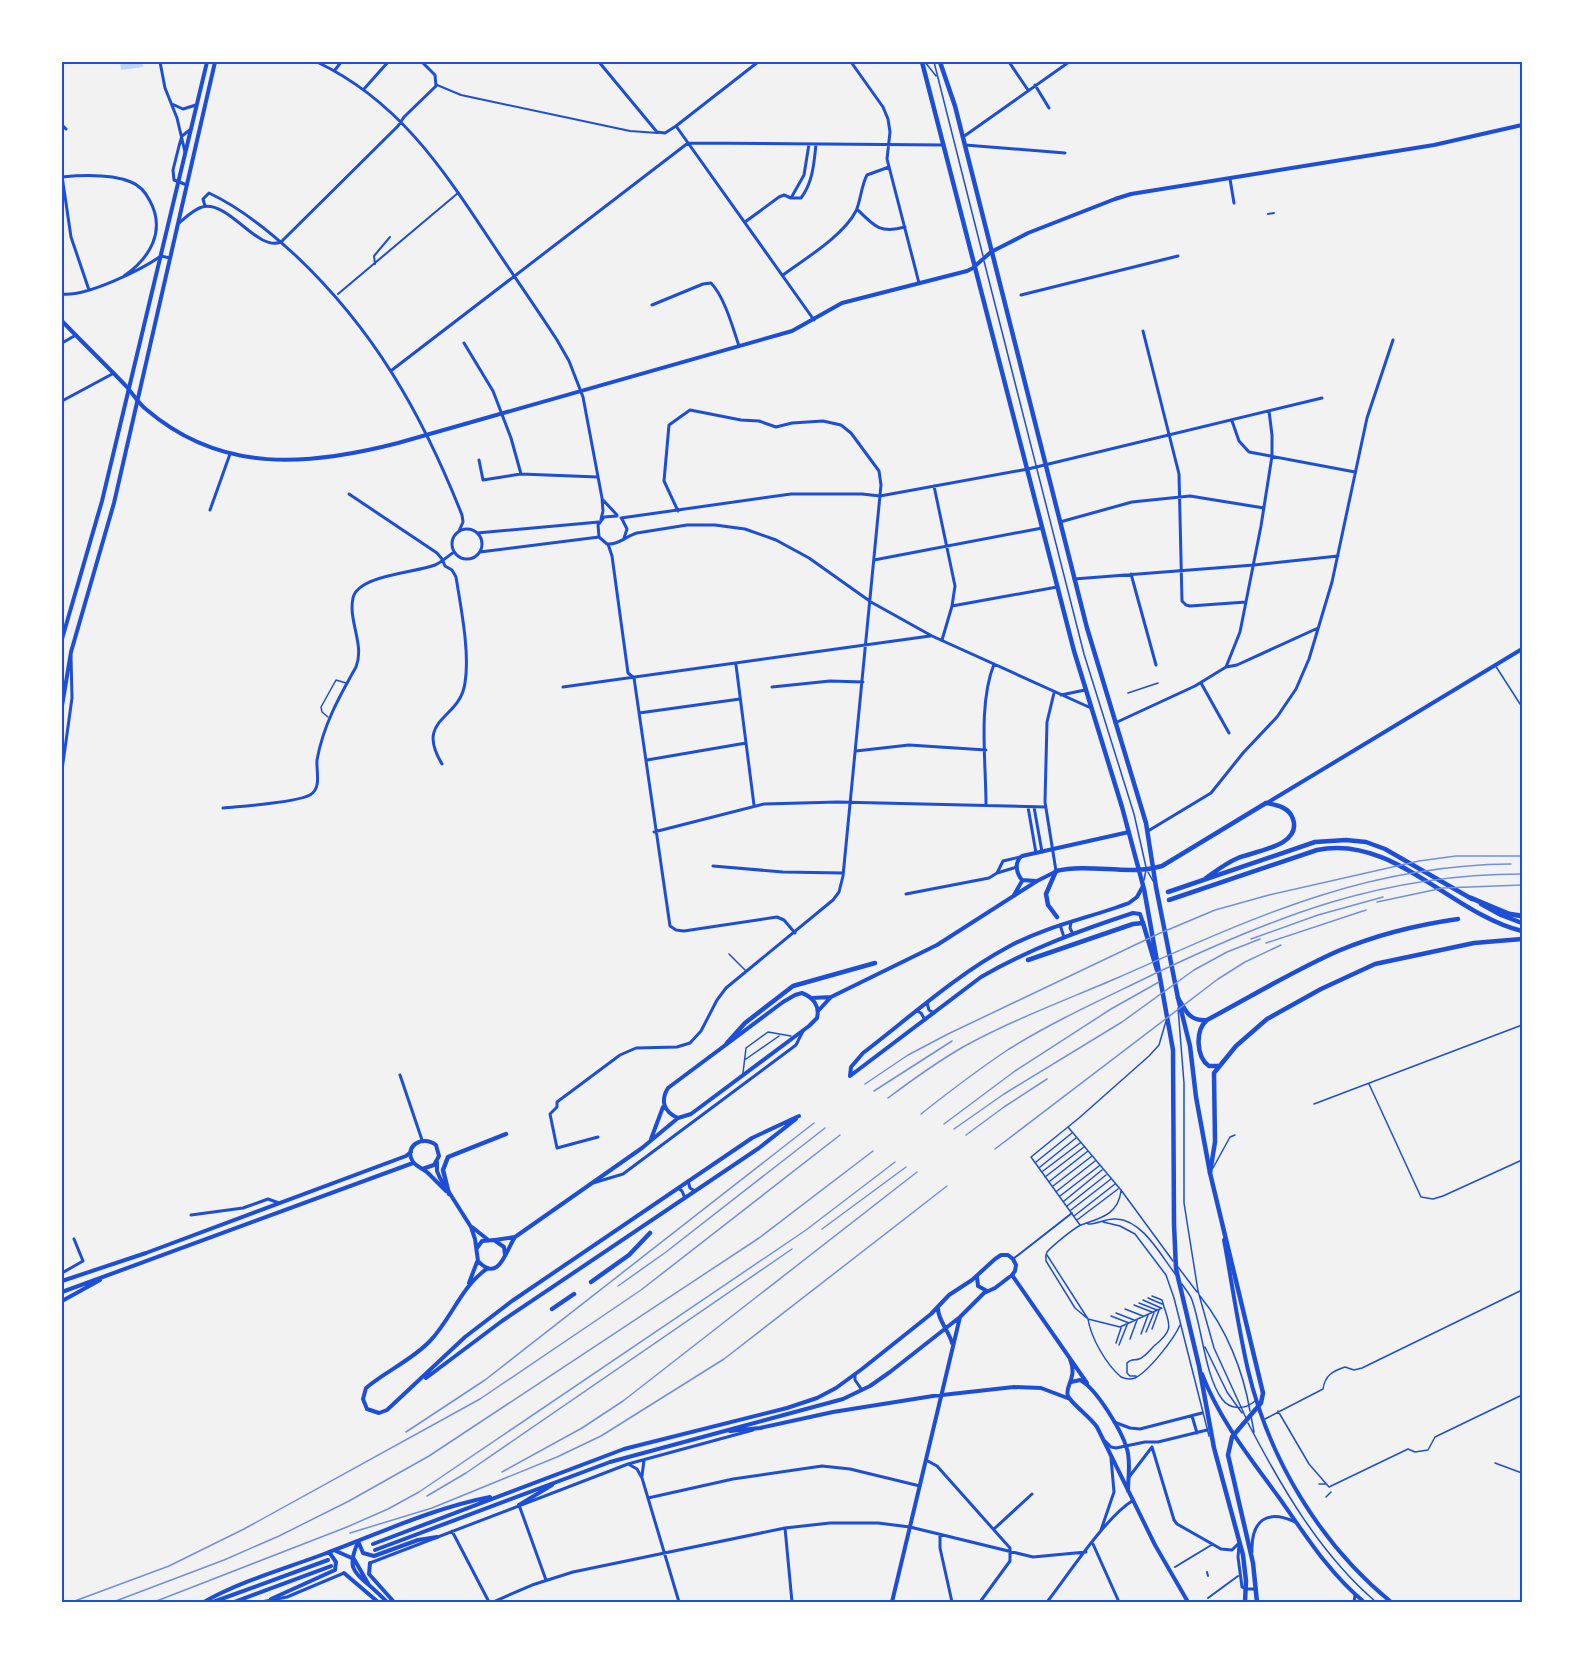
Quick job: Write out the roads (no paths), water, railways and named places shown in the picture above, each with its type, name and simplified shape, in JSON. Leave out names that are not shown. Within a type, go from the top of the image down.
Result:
[{"type":"highway","points":[[1471,898],[1502,911],[1522,916]]},
{"type":"main road","points":[[923,62],[1085,690],[1129,832],[1143,888],[1172,1043],[1176,1269],[1199,1366],[1214,1448],[1245,1571],[1245,1602]]},
{"type":"main road","points":[[940,62],[963,138],[1074,579],[1148,831],[1156,887],[1190,1046],[1199,1117],[1210,1173],[1262,1388],[1262,1401],[1232,1437],[1228,1447],[1228,1458],[1253,1563],[1257,1602]]},
{"type":"main road","points":[[1057,917],[1048,905],[1046,894],[1056,872],[1073,869],[1139,870],[1154,868],[1169,864],[1266,803],[1281,806],[1290,813],[1294,824],[1289,838],[1282,843],[1233,860],[1201,881]]},
{"type":"main road","points":[[1167,892],[1315,842],[1351,840],[1366,842],[1385,849],[1496,912],[1522,923]]},
{"type":"main road","points":[[1169,900],[1323,849],[1352,848],[1381,856],[1504,926],[1522,931]]},
{"type":"main road","points":[[1218,1066],[1209,1066],[1203,1060],[1199,1030],[1207,1020],[1316,961],[1349,946],[1393,932],[1458,919]]},
{"type":"main road","points":[[1028,960],[1131,924],[1143,923],[1162,984]]},
{"type":"main road","points":[[1210,1173],[1215,1142],[1213,1078],[1218,1066],[1266,1019],[1345,976],[1387,961],[1474,943],[1522,939]]},
{"type":"main road","points":[[727,1043],[745,1023],[793,986],[875,963]]},
{"type":"main road","points":[[1180,1002],[1193,1018],[1207,1020]]},
{"type":"main road","points":[[449,1194],[443,1170],[448,1157],[506,1134]]},
{"type":"main road","points":[[591,1282],[629,1255],[650,1233]]},
{"type":"main road","points":[[552,1309],[574,1294]]},
{"type":"street","points":[[160,62],[165,88],[182,136],[185,152]]},
{"type":"street","points":[[62,639],[101,508],[207,62]]},
{"type":"street","points":[[62,706],[71,652],[107,528],[215,62]]},
{"type":"street","points":[[317,62],[335,70],[364,89],[402,121],[434,159],[565,353],[582,391],[602,498],[603,511],[597,528],[599,537],[607,544],[612,556],[628,673],[634,678],[668,922],[672,928],[684,931],[777,917],[784,920],[795,933]]},
{"type":"street","points":[[335,70],[341,62]]},
{"type":"street","points":[[364,89],[388,62]]},
{"type":"street","points":[[422,62],[435,75],[437,85]]},
{"type":"street","points":[[599,62],[658,133]]},
{"type":"street","points":[[437,85],[461,95],[630,131],[658,133],[667,132],[676,126],[758,62]]},
{"type":"street","points":[[851,62],[886,112],[890,130],[887,156],[889,167],[919,283]]},
{"type":"street","points":[[1009,62],[1028,90]]},
{"type":"street","points":[[963,138],[1069,62]]},
{"type":"street","points":[[178,224],[192,212],[205,206],[226,213],[269,242],[276,244],[281,242],[437,85]]},
{"type":"street","points":[[1035,85],[1049,108]]},
{"type":"street","points":[[171,103],[183,109],[197,104]]},
{"type":"street","points":[[62,125],[66,129]]},
{"type":"street","points":[[62,321],[149,412],[182,434],[230,454],[261,459],[316,460],[363,452],[427,435],[797,329],[842,303],[967,271],[991,252],[1051,223],[1115,199],[1144,192],[1443,144],[1522,125]]},
{"type":"street","points":[[676,126],[814,320]]},
{"type":"street","points":[[187,185],[174,179],[172,173],[182,136],[191,129]]},
{"type":"street","points":[[392,370],[688,143],[944,145]]},
{"type":"street","points":[[791,198],[804,175],[809,144]]},
{"type":"street","points":[[745,222],[778,197],[784,195],[801,198],[813,170],[816,144]]},
{"type":"street","points":[[964,145],[1065,153]]},
{"type":"street","points":[[783,275],[834,236],[848,222],[857,209],[867,175],[889,167]]},
{"type":"street","points":[[89,290],[71,237],[62,177],[93,176],[129,181],[139,187],[148,197],[156,218],[154,242],[142,262],[124,276]]},
{"type":"street","points":[[1230,179],[1234,204]]},
{"type":"street","points":[[338,294],[458,192]]},
{"type":"street","points":[[205,206],[203,198],[209,193],[243,212],[307,266],[349,312],[392,370],[427,435],[462,515],[463,525],[453,539],[454,552],[460,558],[474,558],[480,552],[482,542],[477,533]]},
{"type":"street","points":[[857,209],[882,230],[904,226]]},
{"type":"street","points":[[1268,214],[1274,213]]},
{"type":"street","points":[[375,264],[374,256],[390,237]]},
{"type":"street","points":[[62,294],[74,295],[143,268],[161,256],[170,258]]},
{"type":"street","points":[[1021,294],[1178,256]]},
{"type":"street","points":[[652,305],[711,283],[716,288],[738,346]]},
{"type":"street","points":[[1003,300],[1009,298]]},
{"type":"street","points":[[1143,331],[1179,472],[1182,599],[1187,606],[1246,602]]},
{"type":"street","points":[[62,343],[76,335]]},
{"type":"street","points":[[1148,831],[1209,794],[1273,722],[1296,689],[1309,659],[1318,628],[1338,556],[1367,418],[1393,340]]},
{"type":"street","points":[[464,343],[493,391],[521,474]]},
{"type":"street","points":[[62,401],[114,373]]},
{"type":"street","points":[[459,531],[470,530],[477,533],[600,521],[609,515],[619,517],[678,511],[791,494],[880,496],[1036,468],[1322,398]]},
{"type":"street","points":[[598,1137],[557,1148],[550,1114],[557,1107],[557,1102],[630,1050],[677,1047],[690,1043],[701,1031],[721,994],[835,898],[840,889],[843,873],[871,602],[880,496],[879,471],[851,433],[841,425],[823,421],[792,423],[776,427],[759,421],[741,420],[690,410],[669,425],[664,481],[678,511]]},
{"type":"street","points":[[1226,667],[1237,645],[1264,508],[1272,456],[1269,411]]},
{"type":"street","points":[[1232,420],[1237,439],[1245,449],[1252,453],[1355,472]]},
{"type":"street","points":[[210,510],[230,454]]},
{"type":"street","points":[[479,460],[483,480],[521,474],[598,477]]},
{"type":"street","points":[[934,486],[955,586],[942,640]]},
{"type":"street","points":[[350,494],[437,553],[456,577],[466,671],[465,687],[462,695],[439,723],[432,737],[432,747],[441,764]]},
{"type":"street","points":[[1060,523],[1132,502],[1181,497],[1206,498],[1264,508]]},
{"type":"street","points":[[602,498],[627,529],[624,538]]},
{"type":"street","points":[[612,556],[618,543],[637,533],[692,525],[745,529],[794,549],[871,602],[932,636],[1091,709]]},
{"type":"street","points":[[874,560],[1042,528]]},
{"type":"street","points":[[480,552],[599,537]]},
{"type":"street","points":[[607,544],[618,543]]},
{"type":"street","points":[[223,808],[310,795],[316,787],[317,764],[329,717],[359,658],[352,612],[357,589],[368,582],[435,566],[454,552]]},
{"type":"street","points":[[1074,579],[1338,556]]},
{"type":"street","points":[[1131,574],[1156,666]]},
{"type":"street","points":[[952,606],[1058,587]]},
{"type":"street","points":[[1115,723],[1201,683],[1226,667],[1237,665],[1318,628]]},
{"type":"street","points":[[563,687],[932,636]]},
{"type":"street","points":[[1266,803],[1522,649]]},
{"type":"street","points":[[62,770],[72,698],[71,652]]},
{"type":"street","points":[[736,664],[754,805]]},
{"type":"street","points":[[986,805],[986,702],[988,682],[994,664]]},
{"type":"street","points":[[772,687],[830,681],[863,682]]},
{"type":"street","points":[[1201,683],[1229,734]]},
{"type":"street","points":[[1059,695],[1085,690]]},
{"type":"street","points":[[471,1227],[488,1239],[515,1237],[592,1184],[678,1118],[689,1116],[803,1031],[816,1020],[818,1011],[831,997],[937,945],[1029,888],[1036,881],[1056,872],[1046,807],[1047,720],[1054,693]]},
{"type":"street","points":[[639,713],[740,699]]},
{"type":"street","points":[[646,760],[746,743]]},
{"type":"street","points":[[855,752],[909,745],[986,750]]},
{"type":"street","points":[[654,832],[754,805],[850,802],[1046,807]]},
{"type":"street","points":[[1028,807],[1036,853]]},
{"type":"street","points":[[1034,807],[1042,852]]},
{"type":"street","points":[[997,873],[1003,861],[1129,832]]},
{"type":"street","points":[[1020,857],[1017,867],[1018,875],[1022,880],[1036,881]]},
{"type":"street","points":[[713,866],[783,872],[843,873]]},
{"type":"street","points":[[906,894],[989,878],[1017,867]]},
{"type":"street","points":[[1013,896],[1022,880]]},
{"type":"street","points":[[1143,888],[1131,902],[1007,947],[968,972],[864,1053],[851,1067],[850,1077],[981,976],[1001,965],[1026,952],[1133,913],[1140,914],[1143,923]]},
{"type":"street","points":[[1071,922],[1074,934]]},
{"type":"street","points":[[1060,926],[1064,938]]},
{"type":"street","points":[[651,1140],[668,1088],[792,996],[802,993],[812,998],[831,997]]},
{"type":"street","points":[[812,998],[818,1011]]},
{"type":"street","points":[[927,1003],[928,1009],[934,1012]]},
{"type":"street","points":[[917,1011],[925,1020]]},
{"type":"street","points":[[592,1184],[623,1174],[796,1045],[803,1031]]},
{"type":"street","points":[[400,1075],[422,1140]]},
{"type":"street","points":[[704,1105],[714,1106]]},
{"type":"street","points":[[664,1106],[668,1113],[678,1118]]},
{"type":"street","points":[[422,1379],[434,1373],[502,1321],[759,1148],[799,1116],[752,1138],[507,1304],[452,1349],[422,1379],[383,1412],[372,1412],[364,1404],[363,1394],[366,1388],[430,1341],[478,1275],[488,1268],[498,1267],[503,1262],[515,1237]]},
{"type":"street","points":[[62,1281],[406,1156],[416,1143],[428,1140],[436,1145],[439,1156],[438,1174],[471,1227],[477,1248],[478,1262],[468,1287]]},
{"type":"street","points":[[411,1152],[413,1163]]},
{"type":"street","points":[[422,1168],[429,1168],[437,1162]]},
{"type":"street","points":[[62,1292],[413,1163],[422,1168],[449,1194]]},
{"type":"street","points":[[688,1181],[690,1188],[695,1191]]},
{"type":"street","points":[[678,1188],[685,1198]]},
{"type":"street","points":[[191,1215],[243,1208],[268,1199],[280,1203]]},
{"type":"street","points":[[1013,1259],[1072,1213]]},
{"type":"street","points":[[1220,1214],[1248,1372],[1263,1420],[1278,1454],[1318,1524],[1354,1569],[1391,1602]]},
{"type":"street","points":[[62,1273],[83,1262],[74,1239]]},
{"type":"street","points":[[477,1248],[482,1241],[488,1239]]},
{"type":"street","points":[[494,1240],[504,1247],[505,1256]]},
{"type":"street","points":[[373,1544],[624,1449],[802,1404],[830,1391],[856,1373],[998,1257],[1006,1255],[1013,1259],[1016,1267],[1012,1275],[987,1291],[960,1317],[890,1372],[862,1390],[827,1405],[632,1455],[375,1550]]},
{"type":"street","points":[[478,1262],[488,1268]]},
{"type":"street","points":[[62,1301],[111,1275]]},
{"type":"street","points":[[977,1275],[978,1286],[987,1291]]},
{"type":"street","points":[[1012,1275],[1114,1422],[1126,1446],[1129,1462],[1129,1493]]},
{"type":"street","points":[[507,1304],[508,1311],[514,1313]]},
{"type":"street","points":[[938,1306],[938,1314],[953,1346]]},
{"type":"street","points":[[496,1312],[501,1316],[502,1321]]},
{"type":"street","points":[[892,1602],[960,1317]]},
{"type":"street","points":[[1070,1359],[1073,1373],[1066,1392],[1070,1399],[1091,1418],[1101,1435],[1132,1501],[1188,1602]]},
{"type":"street","points":[[1199,1366],[1215,1406],[1229,1429],[1318,1554],[1364,1602]]},
{"type":"street","points":[[856,1373],[855,1380],[862,1390]]},
{"type":"street","points":[[1071,1383],[1080,1380],[1089,1386]]},
{"type":"street","points":[[394,1602],[369,1574],[370,1563],[628,1464],[760,1428],[878,1404],[1029,1386],[1070,1399]]},
{"type":"street","points":[[1114,1422],[1139,1429],[1202,1413]]},
{"type":"street","points":[[1192,1416],[1197,1433]]},
{"type":"street","points":[[720,1432],[760,1428]]},
{"type":"street","points":[[1101,1435],[1112,1448],[1144,1442],[1153,1445],[1207,1430]]},
{"type":"street","points":[[1128,1479],[1153,1445]]},
{"type":"street","points":[[1153,1445],[1174,1520],[1178,1526],[1228,1550],[1236,1548],[1239,1543]]},
{"type":"street","points":[[1099,1535],[1113,1492],[1111,1456]]},
{"type":"street","points":[[642,1478],[644,1460]]},
{"type":"street","points":[[926,1460],[937,1466],[1007,1543],[1011,1551],[1010,1561],[980,1602]]},
{"type":"street","points":[[628,1464],[636,1467],[642,1478],[679,1602]]},
{"type":"street","points":[[648,1498],[733,1479],[822,1466],[850,1469],[920,1486]]},
{"type":"street","points":[[519,1506],[560,1480]]},
{"type":"street","points":[[994,1529],[1032,1494]]},
{"type":"street","points":[[204,1602],[233,1588],[461,1503],[500,1495]]},
{"type":"street","points":[[1047,1602],[1099,1535],[1123,1507],[1132,1501]]},
{"type":"street","points":[[519,1506],[546,1580]]},
{"type":"street","points":[[1253,1563],[1252,1536],[1262,1521],[1275,1515],[1295,1522]]},
{"type":"street","points":[[452,1531],[491,1602],[546,1580],[664,1553],[785,1528],[846,1522],[910,1527],[1038,1558],[1086,1552]]},
{"type":"street","points":[[785,1528],[792,1602]]},
{"type":"street","points":[[940,1535],[940,1548],[952,1602]]},
{"type":"street","points":[[358,1541],[363,1553],[373,1556],[418,1540],[437,1537]]},
{"type":"street","points":[[352,1558],[358,1541]]},
{"type":"street","points":[[1092,1544],[1119,1602]]},
{"type":"street","points":[[1175,1567],[1213,1544]]},
{"type":"street","points":[[334,1550],[352,1558],[369,1585],[387,1602]]},
{"type":"street","points":[[1200,1551],[1203,1558]]},
{"type":"street","points":[[263,1602],[334,1571],[337,1567],[336,1562],[329,1552]]},
{"type":"street","points":[[213,1602],[328,1560]]},
{"type":"street","points":[[239,1602],[331,1566]]},
{"type":"street","points":[[1207,1572],[1208,1576]]},
{"type":"street","points":[[271,1599],[287,1597],[344,1574],[378,1602]]},
{"type":"street","points":[[1208,1598],[1238,1576]]},
{"type":"street","points":[[1246,1589],[1256,1589]]},
{"type":"street","points":[[1354,1602],[1355,1595]]},
{"type":"street","points":[[234,1602],[250,1597]]},
{"type":"lane","points":[[923,62],[936,77]]},
{"type":"lane","points":[[934,62],[1094,688],[1134,814],[1147,869],[1156,887]]},
{"type":"lane","points":[[1495,664],[1522,707]]},
{"type":"lane","points":[[329,717],[322,712],[321,707],[336,680],[347,683]]},
{"type":"lane","points":[[1128,693],[1158,683]]},
{"type":"lane","points":[[1085,690],[1094,688]]},
{"type":"lane","points":[[1091,709],[1101,712]]},
{"type":"lane","points":[[1143,888],[1147,869]]},
{"type":"lane","points":[[729,954],[746,972]]},
{"type":"lane","points":[[1180,1002],[1184,1083],[1184,1203],[1199,1300],[1209,1335],[1244,1416],[1320,1543],[1347,1576],[1376,1602]]},
{"type":"lane","points":[[1080,1225],[1031,1157],[1149,1056],[1162,1038],[1167,1011]]},
{"type":"lane","points":[[1314,1104],[1522,1025]]},
{"type":"lane","points":[[741,1077],[746,1059],[746,1048],[768,1032],[795,1037]]},
{"type":"lane","points":[[746,1059],[781,1035]]},
{"type":"lane","points":[[1369,1084],[1421,1197],[1433,1199],[1443,1196],[1522,1160]]},
{"type":"lane","points":[[1068,1127],[1120,1189],[1217,1320],[1240,1369],[1255,1436]]},
{"type":"lane","points":[[1035,1162],[1073,1133]]},
{"type":"lane","points":[[1210,1173],[1230,1137],[1235,1135]]},
{"type":"lane","points":[[1038,1167],[1077,1137]]},
{"type":"lane","points":[[1042,1172],[1081,1142]]},
{"type":"lane","points":[[1046,1177],[1084,1147]]},
{"type":"lane","points":[[1049,1182],[1088,1151]]},
{"type":"lane","points":[[1053,1187],[1092,1156]]},
{"type":"lane","points":[[1056,1192],[1096,1160]]},
{"type":"lane","points":[[1059,1196],[1100,1165]]},
{"type":"lane","points":[[1063,1201],[1104,1169]]},
{"type":"lane","points":[[1067,1206],[1107,1174]]},
{"type":"lane","points":[[1072,1213],[1111,1179]]},
{"type":"lane","points":[[1072,1213],[1115,1184]]},
{"type":"lane","points":[[1077,1220],[1120,1189]]},
{"type":"lane","points":[[1088,1224],[1114,1210],[1118,1204],[1120,1189]]},
{"type":"lane","points":[[1161,1309],[1122,1327],[1088,1319],[1077,1311],[1052,1273],[1046,1260],[1046,1254],[1080,1225],[1111,1219],[1122,1220],[1135,1226],[1144,1234],[1190,1296],[1220,1397],[1235,1407],[1248,1406],[1256,1400],[1262,1388]]},
{"type":"lane","points":[[1102,1222],[1120,1226],[1135,1234],[1164,1272],[1172,1291],[1202,1413],[1214,1448]]},
{"type":"lane","points":[[1046,1254],[1088,1319],[1091,1332],[1098,1345],[1116,1372],[1127,1379],[1140,1374],[1171,1343],[1180,1325]]},
{"type":"lane","points":[[1263,1420],[1323,1389],[1325,1379],[1330,1373],[1345,1366],[1354,1370],[1362,1368],[1522,1290]]},
{"type":"lane","points":[[1152,1296],[1162,1300],[1163,1304]]},
{"type":"lane","points":[[1148,1298],[1163,1304]]},
{"type":"lane","points":[[1140,1374],[1129,1375],[1126,1371],[1126,1364],[1130,1360],[1142,1358],[1166,1336],[1169,1326],[1161,1309],[1143,1300]]},
{"type":"lane","points":[[1138,1303],[1161,1309]]},
{"type":"lane","points":[[1152,1329],[1163,1304]]},
{"type":"lane","points":[[1134,1305],[1153,1312]]},
{"type":"lane","points":[[1125,1309],[1144,1316]]},
{"type":"lane","points":[[1146,1332],[1153,1312]]},
{"type":"lane","points":[[1116,1313],[1136,1320]]},
{"type":"lane","points":[[1141,1334],[1149,1314]]},
{"type":"lane","points":[[1111,1316],[1129,1324]]},
{"type":"lane","points":[[1130,1340],[1136,1320]]},
{"type":"lane","points":[[1119,1344],[1129,1324]]},
{"type":"lane","points":[[1116,1343],[1122,1327]]},
{"type":"lane","points":[[1203,1343],[1227,1392],[1244,1416]]},
{"type":"lane","points":[[1278,1411],[1309,1464],[1329,1487],[1408,1449],[1415,1452],[1428,1450],[1435,1437],[1522,1395]]},
{"type":"lane","points":[[1495,1463],[1522,1473]]},
{"type":"lane","points":[[1319,1484],[1327,1484]]},
{"type":"lane","points":[[1326,1497],[1331,1492]]},
{"type":"water","points":[[120,62],[142,62],[143,67],[121,70]]},
{"type":"railway","points":[[865,1084],[908,1055],[948,1034],[1158,934],[1215,910],[1269,895],[1419,861],[1456,856],[1522,856]]},
{"type":"railway","points":[[888,1098],[925,1071],[982,1037],[1260,917],[1356,885],[1405,874],[1457,867],[1511,864]]},
{"type":"railway","points":[[921,1114],[1009,1049],[1043,1029],[1196,954],[1286,917],[1376,890],[1471,876],[1522,874]]},
{"type":"railway","points":[[1377,902],[1443,888],[1522,885]]},
{"type":"railway","points":[[1251,939],[1318,915],[1383,897]]},
{"type":"railway","points":[[1266,943],[1366,910]]},
{"type":"railway","points":[[954,1129],[1004,1094],[1122,1022],[1194,970],[1227,952],[1260,939]]},
{"type":"railway","points":[[995,1149],[1218,979],[1245,962],[1281,945]]},
{"type":"railway","points":[[944,1124],[1015,1071],[1111,1009],[1159,982]]},
{"type":"railway","points":[[874,1091],[952,1041]]},
{"type":"railway","points":[[966,1135],[1047,1079]]},
{"type":"railway","points":[[406,1432],[485,1380],[814,1123]]},
{"type":"railway","points":[[618,1286],[666,1252],[825,1128]]},
{"type":"railway","points":[[72,1602],[169,1566],[244,1529],[480,1399],[641,1290],[840,1135]]},
{"type":"railway","points":[[113,1602],[224,1560],[279,1536],[349,1501],[429,1456],[759,1238],[873,1151]]},
{"type":"railway","points":[[154,1602],[347,1527],[419,1492],[806,1230],[895,1162]]},
{"type":"railway","points":[[822,1229],[906,1167]]},
{"type":"railway","points":[[502,1472],[582,1428],[623,1401],[917,1172]]},
{"type":"railway","points":[[350,1533],[432,1508],[557,1457],[601,1436],[724,1359],[947,1186]]},
{"type":"railway","points":[[427,1496],[466,1473],[792,1249]]}]
